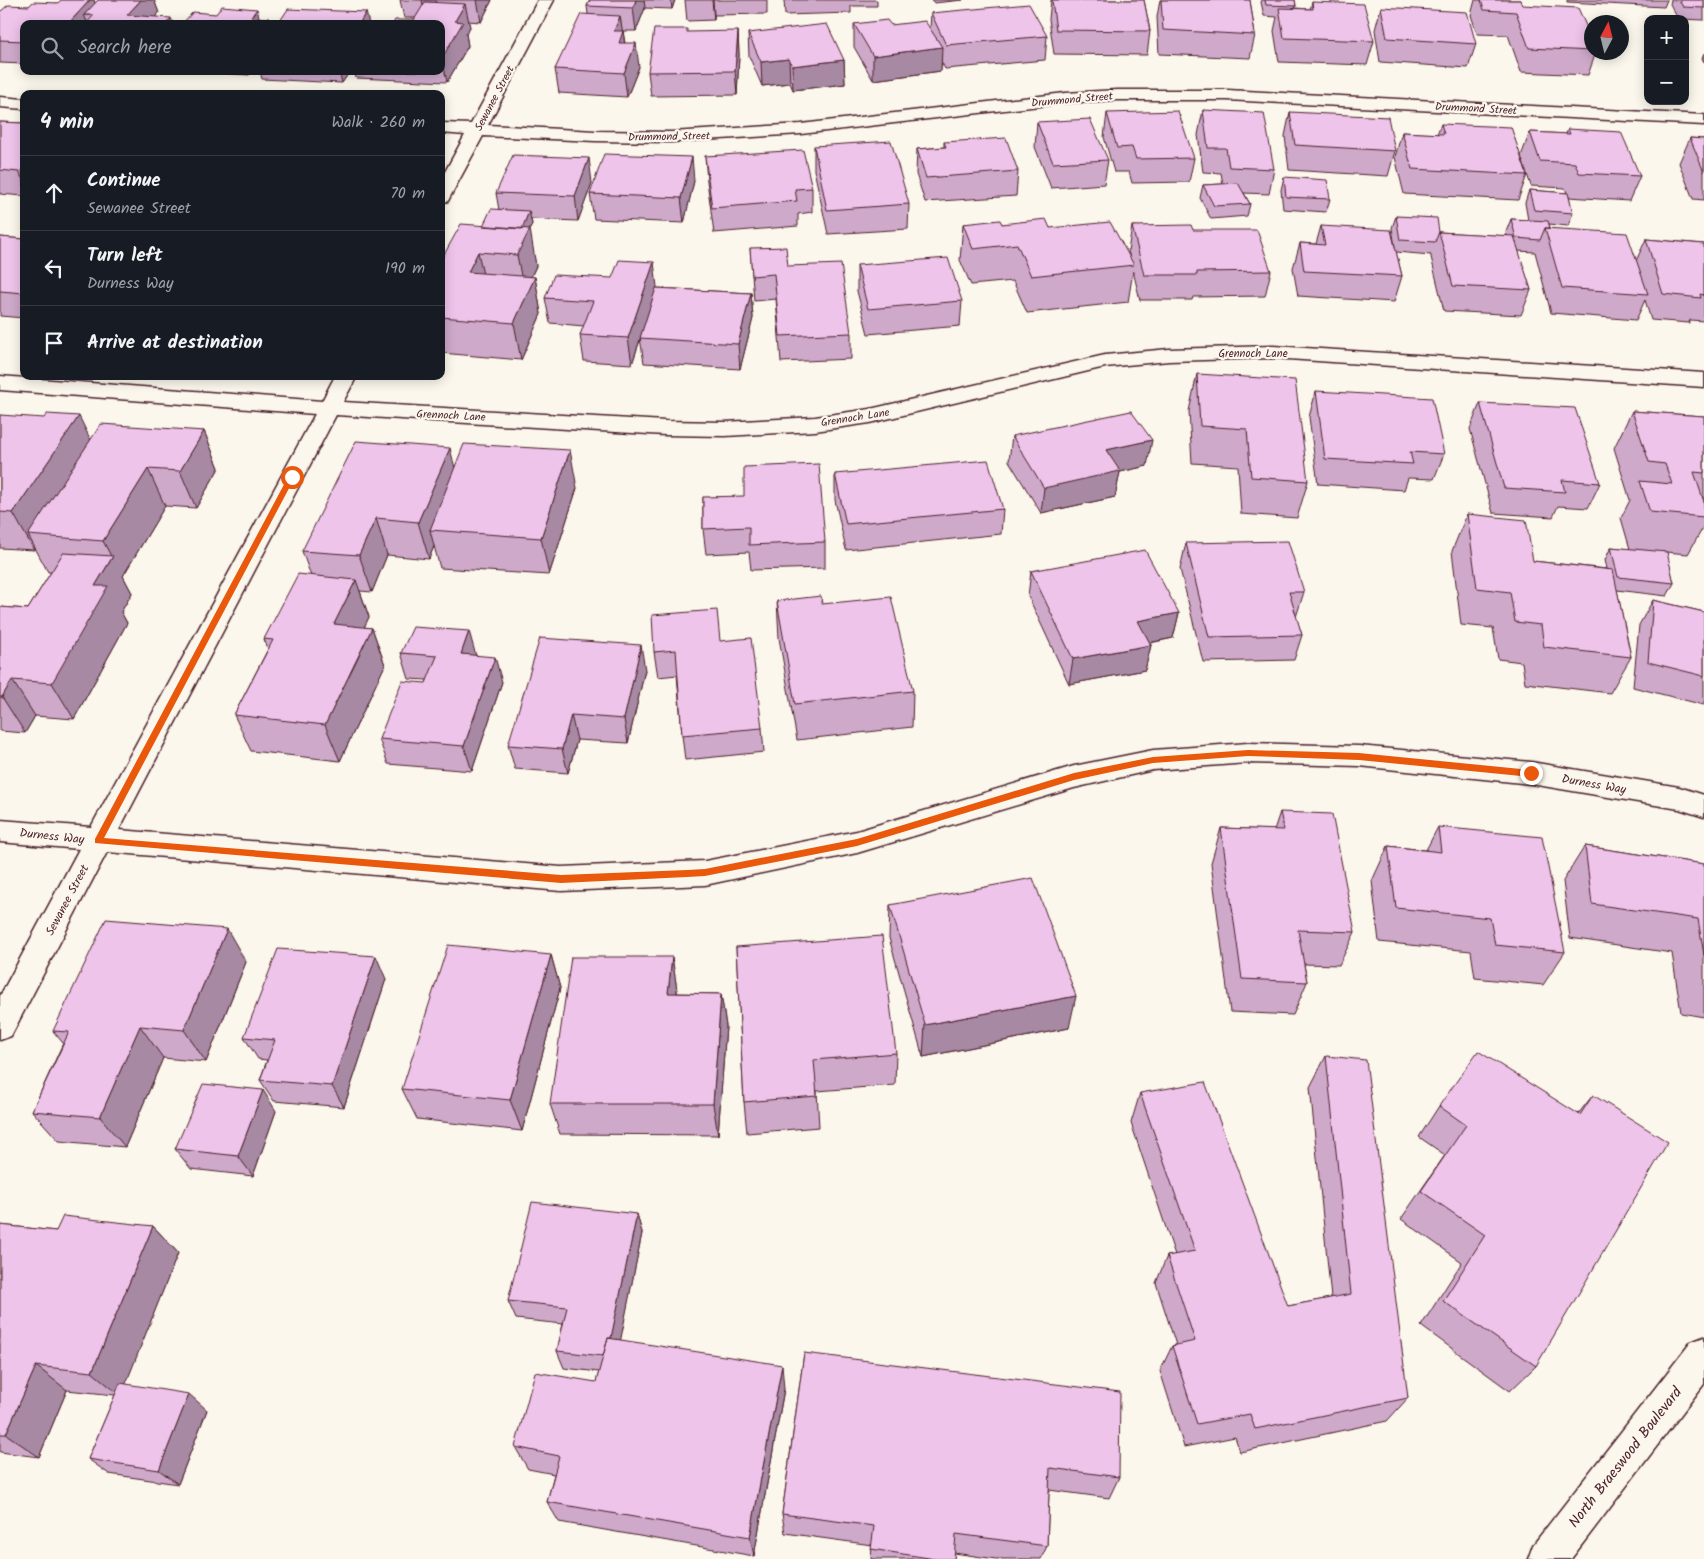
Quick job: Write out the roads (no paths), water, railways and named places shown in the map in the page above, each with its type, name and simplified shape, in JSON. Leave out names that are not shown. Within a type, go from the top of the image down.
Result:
[{"type":"street","name":"Sewanee Street","points":[[445,190],[546,0]]},
{"type":"street","name":"Drummond Street","points":[[445,128],[595,136],[671,137],[801,129],[1065,98],[1143,94],[1227,95],[1704,120]]},
{"type":"street","points":[[0,102],[20,104]]},
{"type":"street","name":"Grennoch Lane","points":[[0,383],[329,408],[665,428],[725,429],[806,424],[870,416],[1040,375],[1105,362],[1220,352],[1273,352],[1704,380]]},
{"type":"street","name":"Sewanee Street","points":[[0,1026],[344,380]]},
{"type":"street","name":"Durness Way","points":[[0,831],[98,841],[561,879],[705,873],[857,842],[1074,777],[1153,760],[1248,753],[1359,756],[1531,773],[1679,798],[1704,806]]},
{"type":"street","name":"North Braeswood Boulevard","points":[[1547,1559],[1704,1355]]}]
